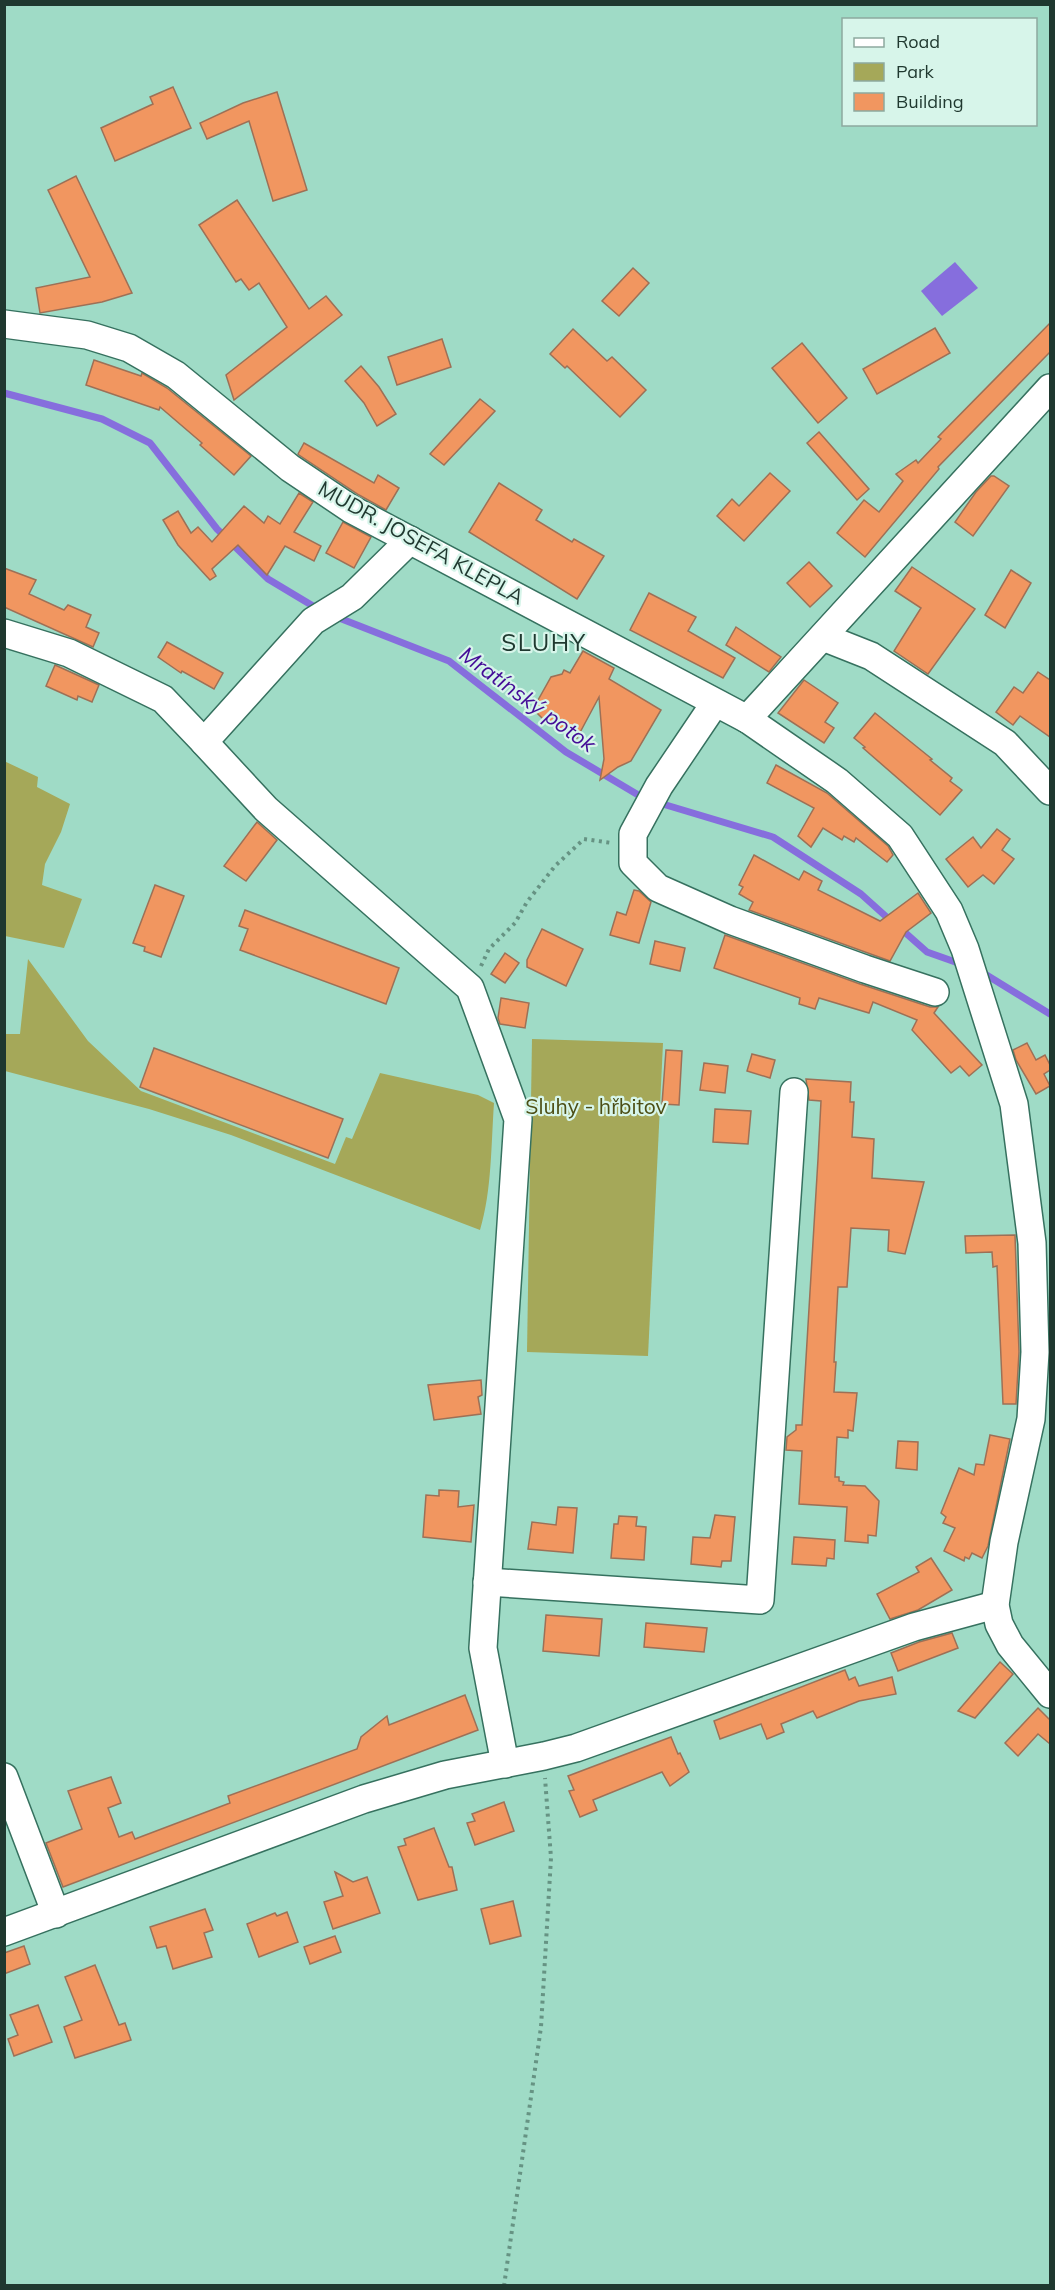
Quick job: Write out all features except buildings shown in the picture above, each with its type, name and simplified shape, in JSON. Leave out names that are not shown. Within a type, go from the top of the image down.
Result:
[{"type":"street","name":"MUDR. JOSEFA KLEPLA","points":[[4,324],[87,335],[129,348],[176,375],[290,468],[351,509],[747,719],[837,781],[900,836],[949,911],[965,949],[1014,1104],[1032,1243],[1035,1330],[1031,1419],[1004,1542],[995,1605]]},
{"type":"street","points":[[747,719],[1050,388]]},
{"type":"street","points":[[204,742],[313,621],[352,597],[410,540]]},
{"type":"street","points":[[4,633],[69,653],[163,699],[266,809],[470,988],[518,1119],[483,1648],[506,1764]]},
{"type":"street","points":[[823,637],[871,656],[1005,743],[1050,791]]},
{"type":"street","points":[[715,702],[659,786],[633,834],[633,863],[658,888],[730,920],[935,992]]},
{"type":"street","points":[[487,1582],[760,1600],[794,1092]]},
{"type":"street","points":[[4,1932],[364,1798],[445,1775],[576,1748],[914,1627],[995,1605],[999,1624],[1010,1645],[1050,1694]]},
{"type":"street","points":[[4,1778],[56,1914]]},
{"type":"path","points":[[470,988],[489,949],[515,923],[527,902],[555,866],[584,839],[616,844],[633,834]]},
{"type":"path","points":[[504,2286],[541,2027],[552,1858],[544,1756]]},
{"type":"green space","points":[[4,761],[38,777],[37,787],[70,804],[61,832],[45,864],[42,885],[82,899],[64,948],[5,936]]},
{"type":"green space","points":[[28,959],[88,1041],[141,1091],[335,1164],[346,1137],[352,1139],[380,1073],[478,1095],[494,1103],[489,1183],[480,1230],[231,1135],[149,1109],[5,1071],[5,1034],[20,1034]]},
{"type":"green space","name":"Sluhy - hřbitov","points":[[532,1039],[663,1043],[648,1356],[527,1352]]},
{"type":"shaded area","points":[[955,262],[978,288],[942,316],[921,291]]},
{"type":"waterway","name":"Mratínský potok","points":[[4,393],[102,419],[150,443],[217,529],[268,579],[318,609]]},
{"type":"waterway","name":"Mratínský potok","points":[[334,616],[449,661],[566,752],[645,799]]},
{"type":"waterway","name":"Mratínský potok","points":[[656,802],[773,837],[861,894],[891,921]]},
{"type":"waterway","name":"Mratínský potok","points":[[900,928],[927,952],[961,964]]},
{"type":"waterway","name":"Mratínský potok","points":[[980,971],[1050,1014]]},
{"type":"district","name":"SLUHY","points":[[544,643]]}]
